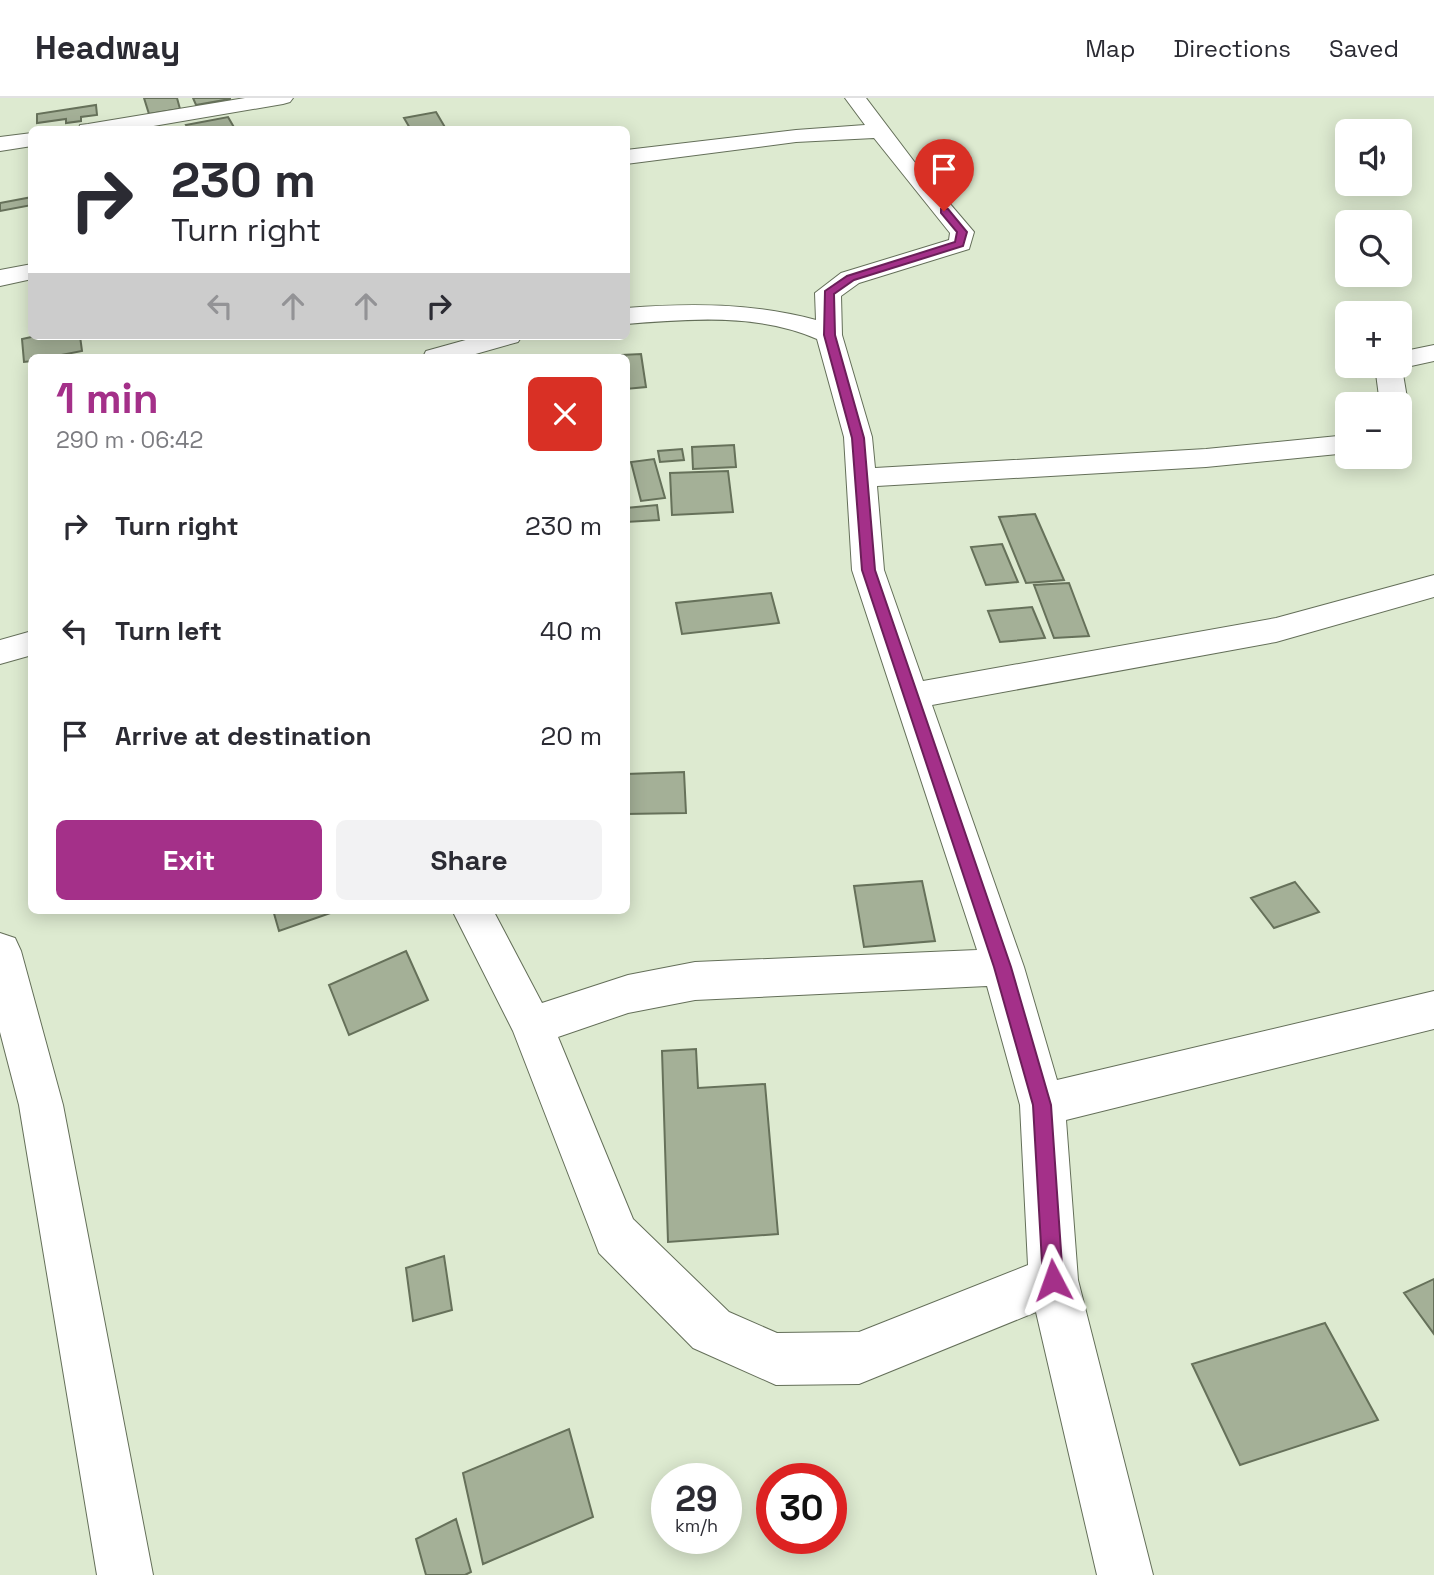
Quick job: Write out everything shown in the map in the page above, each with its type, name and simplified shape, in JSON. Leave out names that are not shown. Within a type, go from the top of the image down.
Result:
[{"type":"street","points":[[112,126],[283,98]]},
{"type":"street","points":[[855,98],[962,232],[960,244],[850,278],[828,293],[829,335],[858,438],[868,570],[1003,967],[1042,1105],[1053,1280],[1125,1575]]},
{"type":"street","points":[[630,157],[796,136],[880,131]]},
{"type":"street","points":[[0,144],[28,140]]},
{"type":"street","points":[[0,278],[28,272]]},
{"type":"street","points":[[630,316],[666,312],[734,313],[811,325],[829,335]]},
{"type":"street","points":[[446,354],[495,340]]},
{"type":"street","points":[[1412,357],[1434,352]]},
{"type":"street","points":[[860,478],[1206,458],[1335,445]]},
{"type":"street","points":[[911,696],[1276,630],[1434,586]]},
{"type":"street","points":[[0,652],[28,644]]},
{"type":"street","points":[[474,914],[532,1026],[616,1236],[711,1330],[776,1359],[859,1358],[1053,1280]]},
{"type":"street","points":[[0,951],[41,1105],[125,1575]]},
{"type":"street","points":[[532,1026],[628,994],[695,981],[1003,967]]},
{"type":"street","points":[[1042,1105],[1434,1010]]},
{"type":"building","points":[[144,98],[177,98],[180,109],[149,114]]},
{"type":"building","points":[[193,98],[230,98],[230,99],[196,105]]},
{"type":"building","points":[[96,105],[97,115],[81,117],[81,121],[66,123],[66,119],[37,123],[37,114]]},
{"type":"building","points":[[436,112],[444,126],[409,126],[404,118]]},
{"type":"building","points":[[228,117],[233,126],[187,126]]},
{"type":"building","points":[[28,198],[28,206],[0,211],[0,203]]},
{"type":"building","points":[[22,339],[81,340],[82,351],[66,354],[28,354],[28,362],[24,362]]},
{"type":"building","points":[[641,354],[646,387],[630,389],[630,355]]},
{"type":"building","points":[[734,445],[736,467],[693,469],[692,447]]},
{"type":"building","points":[[682,449],[684,460],[660,462],[658,451]]},
{"type":"building","points":[[654,459],[665,498],[641,501],[631,462]]},
{"type":"building","points":[[728,471],[733,512],[672,515],[670,473]]},
{"type":"building","points":[[657,505],[659,520],[630,522],[630,508]]},
{"type":"building","points":[[1035,514],[1064,580],[1026,583],[999,517]]},
{"type":"building","points":[[1002,544],[1018,582],[986,585],[971,547]]},
{"type":"building","points":[[1069,583],[1089,636],[1054,638],[1034,585]]},
{"type":"building","points":[[771,593],[779,623],[682,634],[676,603]]},
{"type":"building","points":[[1032,607],[1045,638],[1000,642],[988,611]]},
{"type":"building","points":[[684,772],[686,813],[630,814],[630,774]]},
{"type":"building","points":[[922,881],[935,941],[864,947],[854,886]]},
{"type":"building","points":[[1295,882],[1319,912],[1274,928],[1251,898]]},
{"type":"building","points":[[274,914],[328,914],[279,931]]},
{"type":"building","points":[[406,951],[428,1000],[349,1035],[329,985]]},
{"type":"building","points":[[696,1049],[698,1088],[765,1084],[778,1234],[668,1242],[662,1051]]},
{"type":"building","points":[[444,1256],[452,1310],[413,1321],[406,1268]]},
{"type":"building","points":[[1434,1279],[1434,1334],[1404,1293]]},
{"type":"building","points":[[1325,1323],[1378,1420],[1240,1465],[1192,1364]]},
{"type":"building","points":[[569,1429],[593,1517],[483,1564],[463,1473]]},
{"type":"building","points":[[456,1519],[471,1572],[465,1575],[426,1575],[416,1539]]},
{"type":"route","points":[[944,211],[962,232],[960,244],[850,278],[828,293],[829,335],[858,438],[868,570],[1003,967],[1042,1105],[1053,1280]]}]
